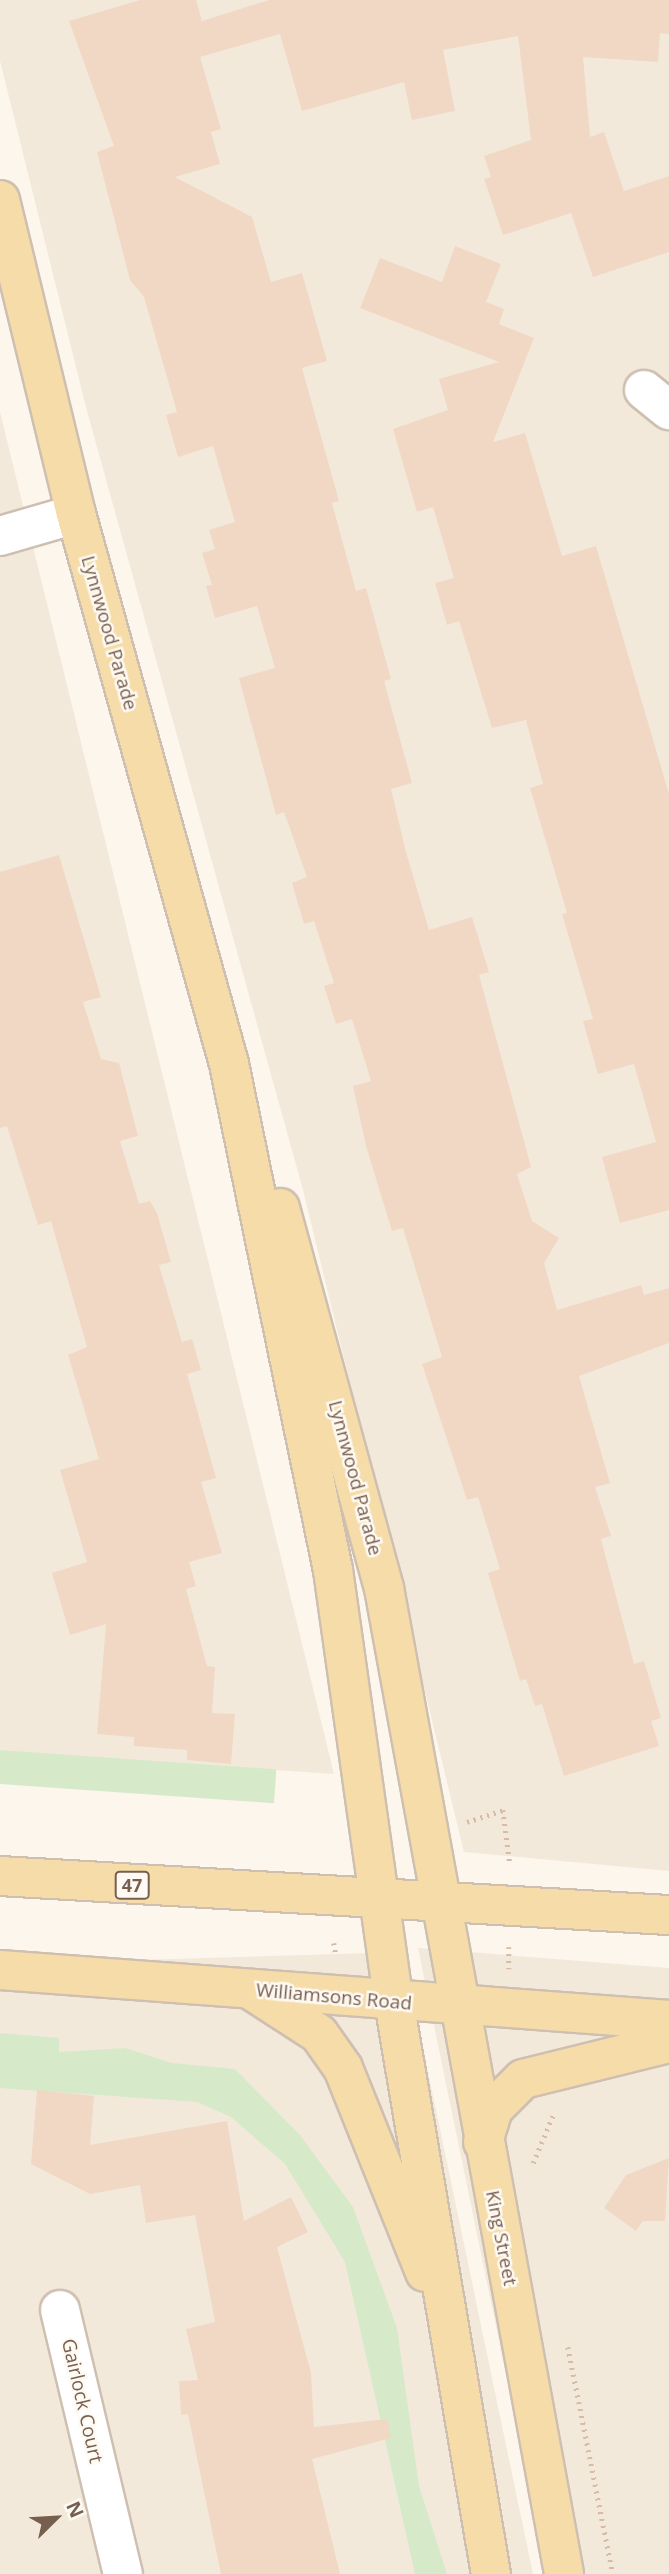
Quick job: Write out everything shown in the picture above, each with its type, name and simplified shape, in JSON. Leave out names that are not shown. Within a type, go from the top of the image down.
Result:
[{"type":"main road","name":"Lynnwood Parade","points":[[0,200],[76,514],[229,1064],[332,1570],[378,1902]]},
{"type":"main road","name":"Lynnwood Parade","points":[[229,1064],[292,1240],[384,1587],[440,1902]]},
{"type":"main road","name":"47","points":[[0,1876],[378,1902],[440,1902],[669,1915]]},
{"type":"main road","points":[[378,1902],[491,2574]]},
{"type":"main road","name":"King Street","points":[[440,1902],[564,2574]]},
{"type":"main road","name":"Williamsons Road","points":[[0,1970],[394,2002],[669,2020]]},
{"type":"main road","points":[[251,1990],[319,2034],[362,2100],[457,2370]]},
{"type":"main road","points":[[483,2142],[493,2109],[523,2079],[669,2043]]},
{"type":"street","points":[[0,536],[76,514]]},
{"type":"street","name":"Gairlock Court","points":[[60,2310],[123,2574]]},
{"type":"shaded area","points":[[0,0],[669,0],[669,1871],[464,1852],[303,1190],[87,411],[0,61]]},
{"type":"shaded area","points":[[0,412],[334,1774],[0,1751]]},
{"type":"shaded area","points":[[418,1948],[669,1968],[669,2574],[547,2574]]},
{"type":"shaded area","points":[[403,1952],[533,2574],[0,2574],[0,1964]]},
{"type":"green space","points":[[0,1750],[276,1769],[274,1803],[0,1784]]},
{"type":"green space","points":[[0,2033],[59,2038],[59,2052],[125,2048],[172,2063],[235,2069],[300,2135],[353,2207],[397,2328],[419,2486],[447,2574],[415,2574],[345,2262],[285,2164],[231,2117],[197,2102],[0,2088]]},
{"type":"building","points":[[140,0],[196,0],[202,21],[269,0],[669,0],[669,34],[660,33],[658,62],[583,57],[590,137],[604,132],[624,191],[669,176],[669,252],[593,277],[571,213],[503,235],[484,179],[491,177],[484,156],[531,140],[518,36],[443,50],[455,111],[412,120],[404,82],[302,111],[280,34],[200,57],[221,129],[211,132],[220,164],[175,177],[252,217],[271,282],[302,273],[327,361],[302,368],[339,501],[332,503],[356,591],[366,588],[391,679],[384,681],[412,783],[391,789],[406,852],[429,930],[472,917],[489,972],[479,975],[531,1167],[517,1174],[532,1221],[559,1238],[544,1263],[557,1310],[641,1285],[644,1295],[669,1288],[669,1343],[579,1376],[610,1483],[595,1487],[611,1536],[601,1539],[634,1664],[644,1661],[661,1718],[651,1721],[659,1746],[564,1776],[542,1704],[535,1706],[526,1679],[520,1681],[488,1573],[500,1569],[478,1497],[467,1500],[422,1364],[442,1357],[403,1228],[392,1231],[366,1146],[353,1086],[371,1081],[352,1019],[336,1024],[324,986],[334,983],[314,921],[304,924],[292,883],[307,877],[284,812],[276,815],[239,678],[275,668],[257,606],[215,618],[206,586],[212,585],[202,553],[215,549],[209,530],[235,522],[213,446],[178,457],[166,415],[177,412],[144,297],[130,280],[97,152],[114,146],[69,21]]},
{"type":"building","points":[[455,246],[501,264],[486,302],[504,309],[499,324],[534,338],[493,442],[525,433],[562,556],[596,546],[669,794],[669,1210],[620,1223],[602,1157],[656,1142],[634,1064],[598,1074],[583,1021],[593,1019],[562,914],[567,913],[530,788],[543,784],[526,720],[492,728],[459,621],[447,625],[435,583],[454,578],[433,507],[417,512],[393,429],[448,410],[439,379],[499,362],[360,308],[380,258],[442,282]]},
{"type":"building","points":[[59,855],[101,997],[83,1002],[101,1059],[119,1063],[138,1136],[120,1141],[139,1204],[150,1201],[157,1213],[171,1262],[159,1265],[182,1342],[192,1339],[201,1370],[187,1374],[216,1478],[201,1482],[222,1553],[189,1562],[196,1586],[186,1589],[207,1666],[215,1667],[212,1713],[235,1714],[231,1764],[187,1760],[187,1750],[134,1746],[134,1737],[97,1734],[106,1624],[70,1635],[52,1573],[87,1562],[60,1470],[99,1459],[68,1355],[87,1347],[51,1221],[38,1225],[7,1126],[0,1128],[0,872]]},
{"type":"building","points":[[37,2090],[94,2096],[90,2145],[227,2121],[244,2221],[291,2197],[308,2232],[277,2247],[311,2373],[314,2427],[387,2419],[391,2438],[312,2459],[340,2574],[221,2574],[188,2414],[181,2415],[179,2381],[198,2380],[186,2329],[215,2322],[195,2215],[146,2223],[140,2185],[90,2194],[31,2164]]},
{"type":"building","points":[[669,2158],[665,2221],[643,2221],[636,2231],[604,2208],[626,2175]]}]
